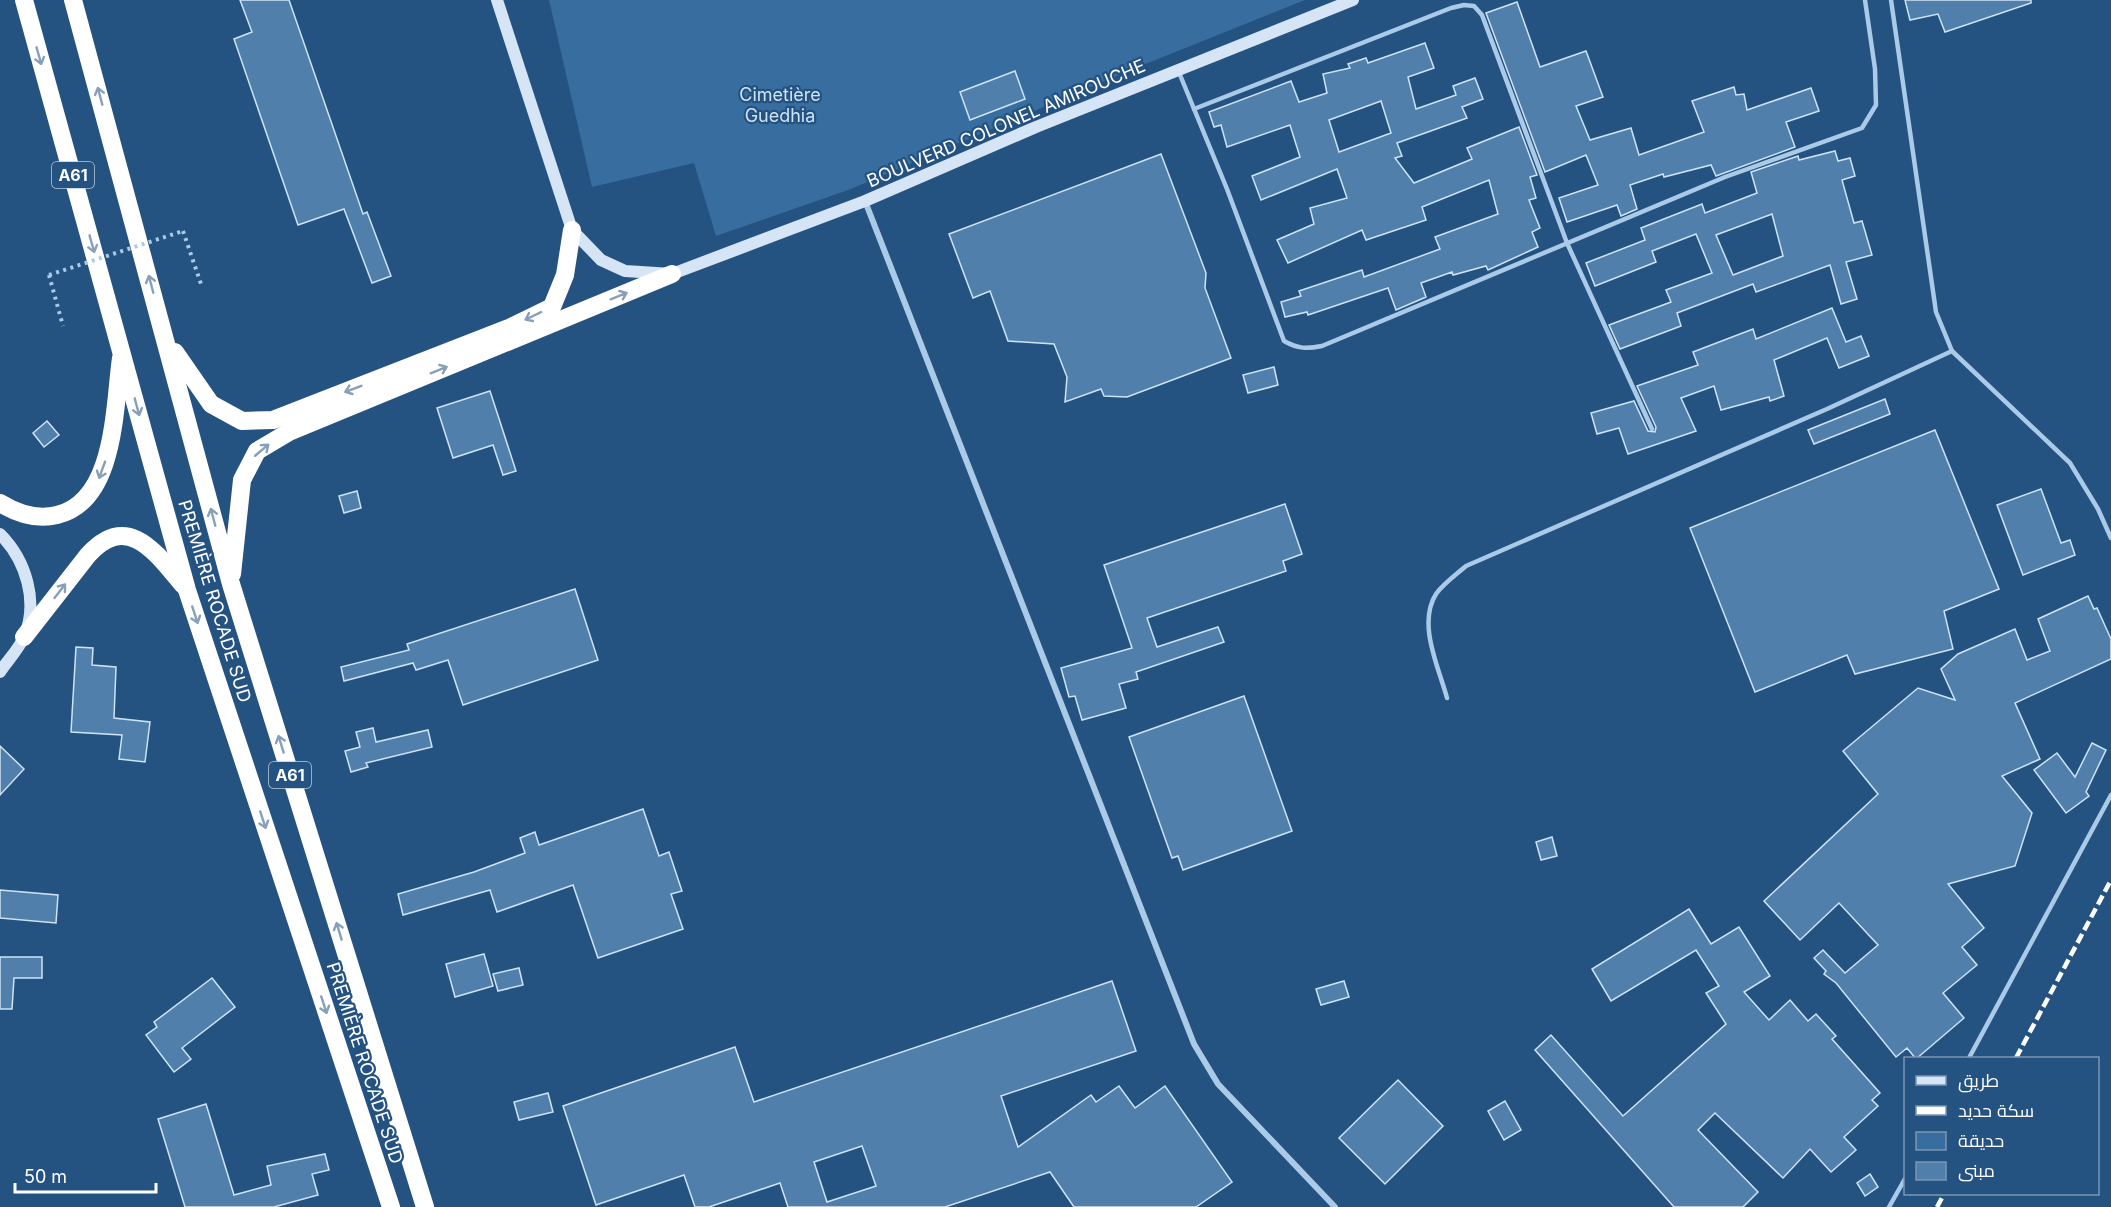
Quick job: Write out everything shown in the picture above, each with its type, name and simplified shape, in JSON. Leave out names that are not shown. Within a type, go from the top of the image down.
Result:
[{"type":"highway","name":"PREMIÈRE ROCADE SUD","points":[[24,0],[187,590],[391,1207]]},
{"type":"highway","name":"PREMIÈRE ROCADE SUD","points":[[73,0],[231,584],[425,1207]]},
{"type":"highway","points":[[167,341],[211,405],[242,422],[273,420],[499,332],[552,306],[565,275],[572,230]]},
{"type":"highway","points":[[231,584],[242,480],[257,450],[289,432],[672,274]]},
{"type":"highway","points":[[0,503],[25,515],[49,517],[68,512],[85,501],[98,481],[105,462],[122,350]]},
{"type":"highway","points":[[24,637],[98,543],[112,537],[127,536],[141,540],[187,590]]},
{"type":"main road","points":[[497,0],[572,230],[602,260],[625,271],[672,274]]},
{"type":"main road","name":"BOULVERD COLONEL AMIROUCHE","points":[[672,274],[866,201],[1036,128],[1353,0]]},
{"type":"main road","points":[[0,534],[14,548],[29,588],[30,604],[24,637],[0,672]]},
{"type":"street","points":[[866,201],[1194,1044],[1218,1084],[1335,1207]]},
{"type":"lane","points":[[1178,70],[1284,340],[1294,347],[1305,349],[1322,346],[1458,291],[1725,177],[1862,128],[1876,105],[1875,69],[1865,0]]},
{"type":"lane","points":[[1891,0],[1936,312],[1952,351],[2070,463],[2098,508],[2111,538]]},
{"type":"lane","points":[[1194,109],[1451,8],[1464,5],[1474,6],[1482,15],[1567,243],[1652,429]]},
{"type":"lane","points":[[1447,698],[1429,634],[1429,613],[1436,594],[1466,566],[1816,414],[1952,351]]},
{"type":"lane","points":[[1970,1057],[2111,795]]},
{"type":"lane","points":[[1889,1207],[1904,1179]]},
{"type":"path","points":[[63,326],[49,275],[183,231],[201,284]]},
{"type":"green space","name":"Cimetière Guedhia","points":[[549,0],[1305,0],[1133,69],[851,189],[716,236],[694,163],[592,187]]},
{"type":"building","points":[[240,0],[289,0],[363,214],[367,212],[391,276],[372,283],[344,209],[298,225],[234,39],[252,32]]},
{"type":"building","points":[[1905,0],[2031,0],[2031,3],[1945,32],[1938,14],[1910,20]]},
{"type":"building","points":[[1517,2],[1540,67],[1586,51],[1603,97],[1576,106],[1590,140],[1631,128],[1639,155],[1704,132],[1692,101],[1734,87],[1736,95],[1744,94],[1747,110],[1811,88],[1819,111],[1786,122],[1795,147],[1716,176],[1711,165],[1664,177],[1663,174],[1630,185],[1637,209],[1621,216],[1617,205],[1567,222],[1559,198],[1598,185],[1586,155],[1545,172],[1486,13]]},
{"type":"building","points":[[1425,43],[1434,68],[1408,77],[1416,109],[1456,95],[1453,86],[1475,78],[1483,99],[1462,107],[1467,118],[1397,143],[1402,156],[1395,158],[1414,183],[1472,159],[1467,148],[1519,127],[1537,175],[1530,177],[1536,198],[1529,200],[1540,228],[1532,232],[1538,247],[1488,270],[1486,266],[1453,275],[1452,272],[1421,283],[1426,297],[1396,310],[1388,288],[1308,315],[1307,312],[1285,317],[1281,302],[1301,296],[1299,291],[1362,270],[1364,277],[1440,249],[1435,237],[1498,214],[1489,180],[1422,207],[1426,220],[1366,240],[1362,230],[1288,263],[1277,240],[1314,224],[1310,208],[1347,198],[1337,169],[1261,200],[1252,176],[1300,157],[1290,125],[1227,147],[1221,125],[1214,127],[1209,112],[1291,81],[1299,102],[1327,93],[1323,74],[1350,68],[1348,64],[1366,58],[1368,63]],"holes":[[[1381,101],[1391,133],[1339,152],[1329,120]]]},
{"type":"building","points":[[1015,71],[1025,99],[970,120],[960,92]]},
{"type":"building","points":[[1835,151],[1838,161],[1850,158],[1855,176],[1842,180],[1854,223],[1862,221],[1872,255],[1846,262],[1857,299],[1841,304],[1830,265],[1756,292],[1753,284],[1677,313],[1681,326],[1620,349],[1609,325],[1671,302],[1666,290],[1712,273],[1696,234],[1652,251],[1656,262],[1595,286],[1586,263],[1645,240],[1641,228],[1702,204],[1705,213],[1757,193],[1751,172],[1798,156],[1799,160]],"holes":[[[1772,214],[1783,256],[1733,275],[1716,235]]]},
{"type":"building","points":[[1161,154],[1206,273],[1205,288],[1231,358],[1127,397],[1104,396],[1101,389],[1065,402],[1067,377],[1054,344],[1008,341],[990,291],[973,298],[949,234]]},
{"type":"building","points":[[1832,308],[1846,342],[1861,336],[1869,356],[1839,368],[1827,338],[1774,360],[1784,396],[1770,401],[1769,397],[1721,410],[1714,386],[1681,398],[1696,431],[1628,454],[1619,428],[1597,434],[1591,413],[1634,401],[1648,431],[1655,432],[1656,427],[1637,386],[1698,365],[1693,352],[1753,329],[1756,339]]},
{"type":"building","points":[[1274,367],[1278,385],[1248,393],[1243,375]]},
{"type":"building","points":[[490,391],[516,471],[503,475],[493,445],[453,458],[437,408]]},
{"type":"building","points":[[1885,399],[1890,414],[1814,444],[1808,430]]},
{"type":"building","points":[[47,421],[59,435],[44,447],[33,433]]},
{"type":"building","points":[[1935,430],[1999,589],[1944,611],[1953,649],[1855,674],[1847,655],[1755,692],[1690,528]]},
{"type":"building","points":[[2041,489],[2061,543],[2070,540],[2075,555],[2023,575],[1997,505]]},
{"type":"building","points":[[357,491],[361,508],[344,513],[339,496]]},
{"type":"building","points":[[1285,504],[1302,554],[1283,561],[1286,571],[1147,618],[1157,647],[1218,627],[1224,642],[1136,672],[1138,679],[1119,684],[1126,708],[1082,720],[1075,696],[1069,697],[1061,668],[1132,648],[1104,565]]},
{"type":"building","points":[[575,589],[598,660],[463,705],[448,660],[416,670],[413,663],[344,681],[341,667],[409,650],[407,644]]},
{"type":"building","points":[[2088,596],[2094,609],[2097,608],[2111,639],[2111,659],[2015,703],[2040,759],[2002,776],[2032,813],[2015,866],[1948,884],[1984,928],[1962,947],[1977,965],[1943,993],[1964,1018],[1918,1057],[1914,1057],[1907,1048],[1896,1057],[1836,983],[1824,974],[1826,971],[1814,958],[1823,950],[1845,973],[1878,945],[1839,903],[1800,940],[1764,901],[1878,794],[1843,751],[1918,688],[1955,700],[1941,669],[1958,654],[2015,629],[2027,660],[2050,651],[2038,619]]},
{"type":"building","points":[[76,647],[93,648],[92,665],[116,667],[114,718],[150,722],[145,762],[119,759],[122,735],[71,732]]},
{"type":"building","points":[[1244,696],[1292,831],[1183,870],[1178,856],[1172,858],[1129,737]]},
{"type":"building","points":[[373,728],[376,742],[428,730],[432,747],[366,763],[368,767],[351,772],[345,751],[360,747],[356,732]]},
{"type":"building","points":[[2092,743],[2106,750],[2086,792],[2089,796],[2066,813],[2034,770],[2057,753],[2075,777]]},
{"type":"building","points":[[0,746],[24,769],[0,795]]},
{"type":"building","points":[[643,809],[659,856],[669,852],[682,891],[671,894],[683,929],[598,958],[573,885],[497,912],[490,890],[403,915],[398,894],[474,872],[525,853],[520,838],[535,832],[539,845]]},
{"type":"building","points":[[1552,837],[1557,856],[1541,860],[1536,842]]},
{"type":"building","points":[[0,890],[58,895],[56,923],[0,918]]},
{"type":"building","points":[[1689,909],[1711,944],[1739,927],[1770,976],[1744,992],[1769,1020],[1790,1000],[1808,1021],[1816,1014],[1836,1036],[1832,1039],[1880,1093],[1872,1100],[1878,1106],[1844,1137],[1856,1150],[1831,1172],[1810,1149],[1783,1178],[1715,1113],[1698,1130],[1758,1192],[1743,1207],[1674,1207],[1535,1050],[1551,1035],[1623,1116],[1726,1024],[1706,993],[1719,986],[1696,950],[1611,1001],[1592,969]]},
{"type":"building","points":[[484,954],[493,986],[455,997],[446,964]]},
{"type":"building","points":[[0,957],[42,957],[42,978],[14,978],[12,1009],[0,1009]]},
{"type":"building","points":[[519,968],[523,985],[498,991],[493,974]]},
{"type":"building","points":[[212,978],[235,1007],[182,1048],[191,1059],[174,1072],[146,1035],[157,1027],[154,1022]]},
{"type":"building","points":[[1112,981],[1136,1051],[1001,1096],[1018,1147],[1091,1095],[1096,1102],[1119,1086],[1135,1108],[1165,1086],[1232,1182],[1196,1207],[1074,1207],[1050,1172],[945,1207],[788,1207],[780,1183],[709,1207],[695,1207],[684,1175],[596,1205],[563,1106],[735,1047],[754,1102]],"holes":[[[862,1146],[876,1186],[827,1202],[814,1162]]]},
{"type":"building","points":[[1344,981],[1349,997],[1321,1005],[1316,989]]},
{"type":"building","points":[[1398,1080],[1443,1126],[1385,1184],[1339,1138]]},
{"type":"building","points":[[548,1093],[553,1112],[519,1120],[514,1102]]},
{"type":"building","points":[[1505,1101],[1521,1130],[1504,1140],[1488,1111]]},
{"type":"building","points":[[206,1104],[234,1195],[271,1185],[267,1166],[325,1154],[329,1170],[312,1174],[318,1195],[274,1207],[185,1207],[158,1119]]},
{"type":"building","points":[[1870,1174],[1878,1187],[1865,1196],[1857,1183]]},
{"type":"railway","points":[[2017,1057],[2111,880]]},
{"type":"railway","points":[[1937,1207],[1943,1195]]}]
